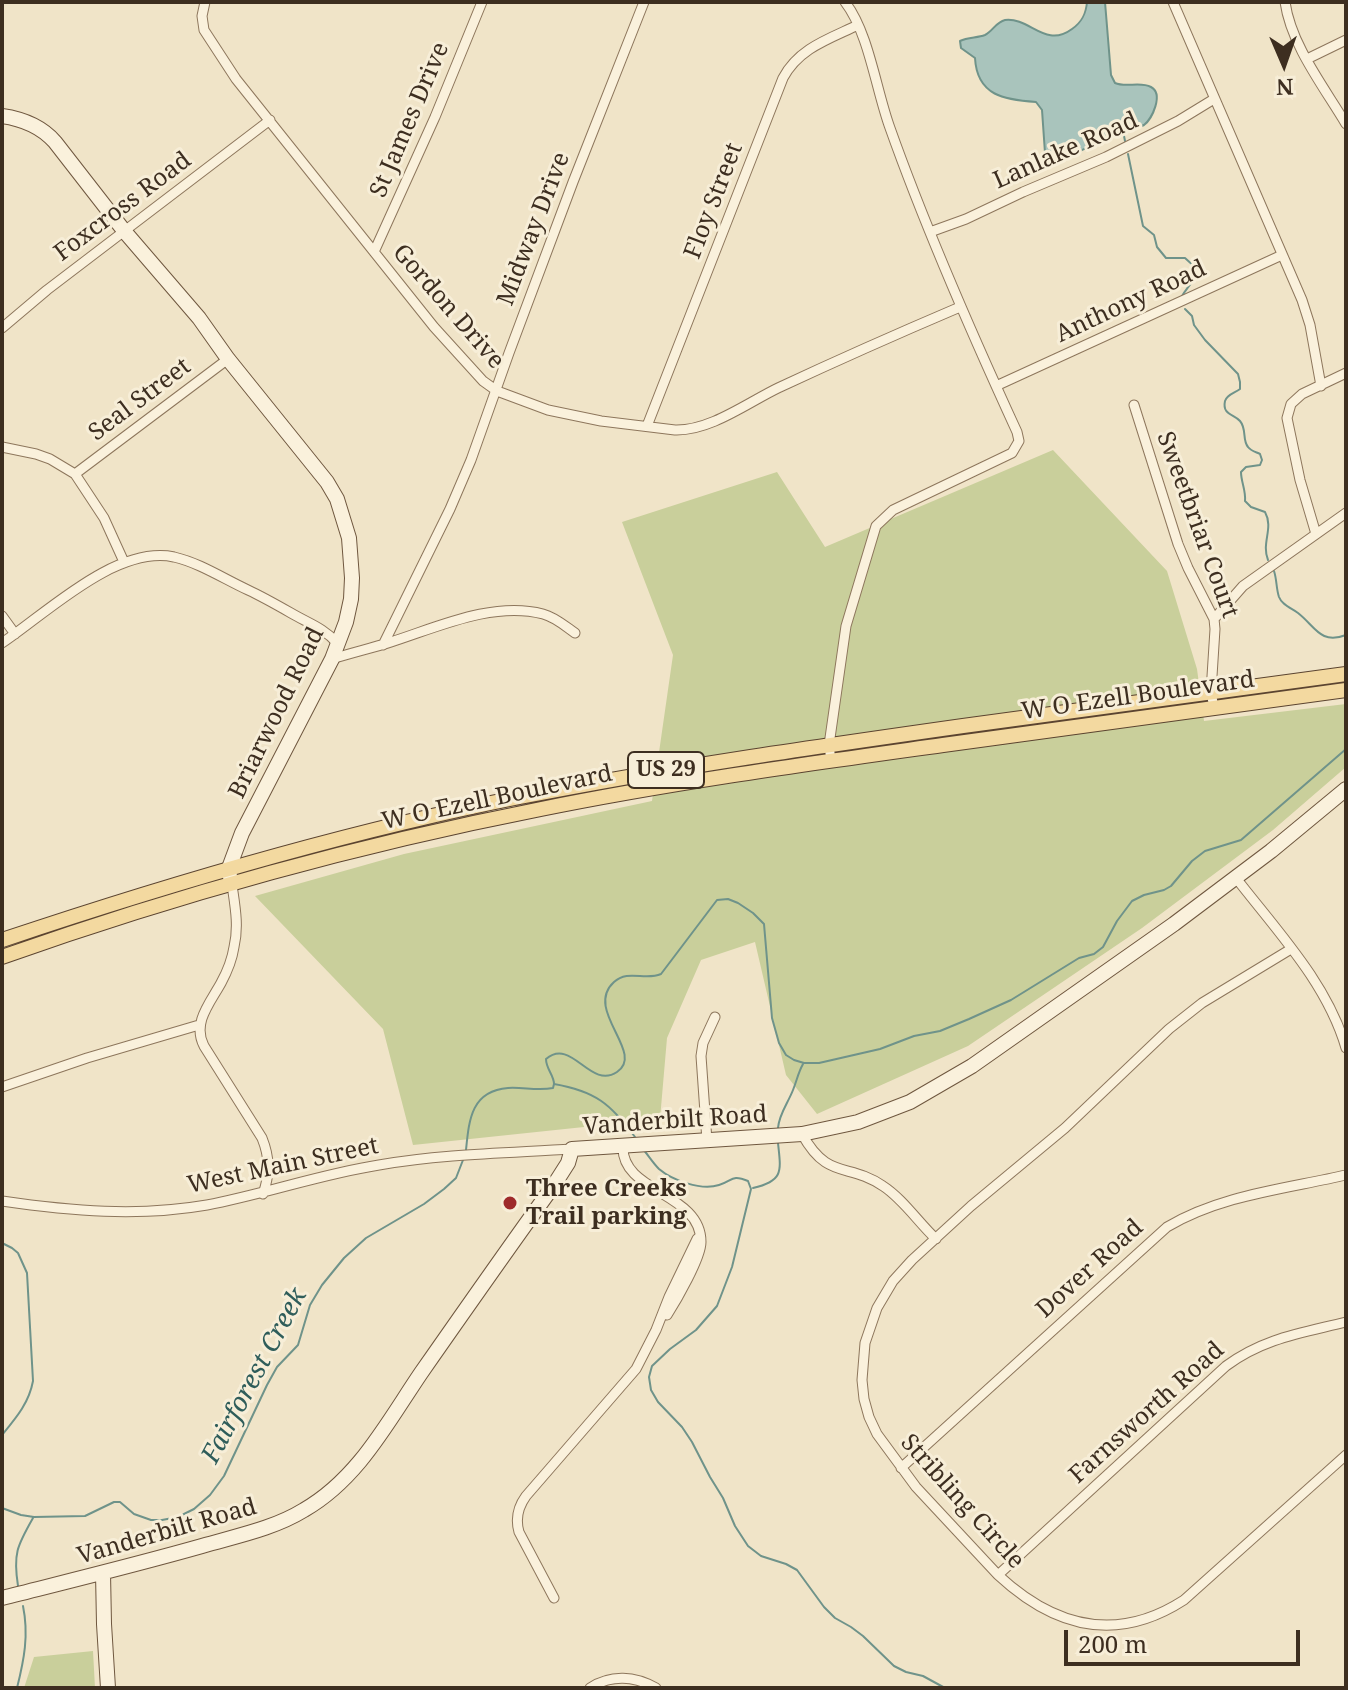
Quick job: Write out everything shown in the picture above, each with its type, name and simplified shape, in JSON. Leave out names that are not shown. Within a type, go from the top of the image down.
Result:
[{"type":"main road","name":"W O Ezell Boulevard","points":[[2,940],[229,868],[517,797],[829,745],[1346,674]]},
{"type":"main road","name":"W O Ezell Boulevard","points":[[2,957],[111,920],[232,885],[379,845],[538,809],[693,781],[1346,690]]},
{"type":"main road","points":[[690,766],[693,781]]},
{"type":"main road","points":[[373,831],[379,845]]},
{"type":"street","name":"Gordon Drive","points":[[205,2],[202,16],[207,36],[236,79],[434,327],[483,381],[497,391],[574,417],[683,430],[698,427],[960,307]]},
{"type":"street","name":"St James Drive","points":[[374,252],[425,140],[482,2]]},
{"type":"street","name":"Midway Drive","points":[[383,645],[471,460],[573,182],[644,2]]},
{"type":"street","points":[[831,761],[829,745],[846,626],[873,531],[893,510],[1012,453],[1019,437],[930,232],[890,129],[858,25],[845,2]]},
{"type":"street","points":[[1173,2],[1307,312],[1321,386]]},
{"type":"street","points":[[1285,2],[1297,43],[1346,124]]},
{"type":"street","name":"Floy Street","points":[[647,426],[787,69],[805,52],[858,25]]},
{"type":"street","points":[[1307,59],[1346,40]]},
{"type":"street","name":"Lanlake Road","points":[[930,232],[1106,157],[1214,99]]},
{"type":"street","name":"Briarwood Road","points":[[2,116],[30,123],[49,135],[125,232],[199,318],[327,482],[349,538],[352,578],[346,622],[332,659],[242,833],[229,868]]},
{"type":"street","name":"Foxcross Road","points":[[2,328],[47,290],[270,120]]},
{"type":"street","name":"Anthony Road","points":[[996,386],[1282,255]]},
{"type":"street","name":"Seal Street","points":[[75,474],[228,359]]},
{"type":"street","points":[[1316,534],[1300,480],[1287,418],[1291,404],[1302,394],[1346,373]]},
{"type":"street","name":"Sweetbriar Court","points":[[1134,405],[1178,544],[1214,619],[1211,692],[1214,708]]},
{"type":"street","points":[[2,447],[50,459],[75,474],[104,518],[124,562]]},
{"type":"street","points":[[1214,619],[1243,586],[1346,513]]},
{"type":"street","points":[[2,643],[96,576],[124,562],[161,556],[187,562],[258,594],[328,632],[337,643]]},
{"type":"street","points":[[332,659],[462,619],[506,611],[543,614],[575,633]]},
{"type":"street","points":[[2,616],[15,634]]},
{"type":"street","name":"Vanderbilt Road","points":[[2,1598],[275,1524],[308,1508],[337,1486],[372,1446],[526,1226],[568,1163],[572,1149],[802,1134],[858,1122],[910,1102],[972,1066],[1042,1019],[1236,878],[1346,789]]},
{"type":"street","points":[[229,868],[237,925],[234,948],[226,972],[199,1025],[201,1042],[262,1138],[268,1172],[263,1194]]},
{"type":"street","points":[[1236,878],[1322,993],[1346,1048]]},
{"type":"street","name":"Stribling Circle","points":[[1291,949],[1185,1016],[1065,1128],[971,1206],[902,1270],[873,1316],[865,1343],[862,1380],[869,1417],[901,1468],[1011,1588],[1037,1605],[1074,1622],[1113,1626],[1141,1621],[1170,1609],[1184,1600],[1346,1455]]},
{"type":"street","points":[[707,1141],[701,1056],[703,1043],[715,1017]]},
{"type":"street","points":[[2,1087],[199,1025]]},
{"type":"street","points":[[802,1134],[813,1152],[829,1165],[867,1177],[891,1191],[936,1239]]},
{"type":"street","points":[[554,1598],[519,1532],[519,1509],[526,1496],[628,1381],[643,1357],[700,1236],[690,1211],[643,1181],[630,1167],[623,1154],[624,1146]]},
{"type":"street","name":"West Main Street","points":[[2,1201],[91,1212],[136,1212],[204,1205],[263,1194],[357,1169],[398,1162],[572,1149]]},
{"type":"street","name":"Dover Road","points":[[901,1468],[1167,1227],[1197,1211],[1225,1202],[1346,1175]]},
{"type":"street","name":"Farnsworth Road","points":[[998,1575],[1226,1366],[1272,1340],[1346,1322]]},
{"type":"street","points":[[103,1573],[108,1688]]},
{"type":"street","points":[[590,1688],[603,1681],[621,1678],[642,1681],[656,1688]]},
{"type":"green space","points":[[1053,450],[1167,571],[1197,669],[1204,721],[1346,704],[1346,767],[1273,830],[1142,928],[968,1046],[817,1114],[786,1075],[755,942],[701,960],[667,1038],[660,1119],[413,1145],[383,1029],[255,896],[404,854],[652,801],[673,655],[622,522],[777,472],[825,547]]},
{"type":"green space","points":[[93,1651],[95,1688],[24,1688],[34,1657]]},
{"type":"water","points":[[1087,2],[1105,2],[1111,75],[1115,83],[1151,87],[1155,90],[1157,101],[1144,125],[1056,160],[1045,153],[1042,110],[1036,102],[1014,100],[987,88],[977,71],[975,58],[961,48],[960,41],[985,35],[1005,20],[1014,20],[1054,36],[1062,34],[1081,21]]},
{"type":"waterway","points":[[1123,131],[1125,141]]},
{"type":"waterway","points":[[1128,154],[1143,226],[1154,235],[1157,247],[1166,258],[1185,258],[1196,268],[1182,296]]},
{"type":"waterway","points":[[1185,309],[1205,340],[1238,374],[1240,389],[1227,397],[1225,406],[1227,412],[1242,424],[1248,447],[1260,454],[1262,460],[1260,465],[1246,467],[1241,476],[1245,501],[1265,512],[1267,518],[1268,560]]},
{"type":"waterway","points":[[1274,571],[1279,597],[1284,604],[1324,636],[1346,635]]},
{"type":"waterway","points":[[554,1084],[546,1059],[555,1054],[573,1058],[598,1074],[607,1076],[617,1072],[624,1064],[624,1054],[605,1005],[606,993],[619,978],[661,974],[717,900],[728,899],[738,903],[764,924],[772,1018],[786,1055],[804,1063],[819,1063],[880,1049],[969,1019],[1011,1000],[1079,958],[1094,954],[1103,947],[1132,901],[1171,886],[1205,851],[1241,840],[1346,749]]},
{"type":"waterway","points":[[778,1128],[803,1064]]},
{"type":"waterway","name":"Fairforest Creek","points":[[466,1150],[474,1109],[486,1095],[508,1088],[553,1088],[554,1084],[581,1091],[601,1101],[635,1137]]},
{"type":"waterway","points":[[753,1188],[770,1182],[778,1173],[778,1143]]},
{"type":"waterway","name":"Fairforest Creek","points":[[643,1149],[659,1169],[679,1180],[712,1186],[738,1178],[748,1181],[751,1189],[732,1267],[717,1306],[696,1330],[652,1366],[649,1377],[651,1390],[692,1442],[748,1546],[761,1556],[797,1570],[835,1618],[863,1636],[894,1666],[945,1688]]},
{"type":"waterway","name":"Fairforest Creek","points":[[2,1508],[34,1517],[85,1516],[120,1502],[134,1514],[151,1520],[178,1517],[194,1509],[210,1495],[224,1476],[277,1367],[298,1345],[310,1305],[322,1285],[366,1238],[444,1189],[456,1178],[463,1160]]},
{"type":"waterway","name":"Fairforest Creek","points":[[2,1243],[18,1253],[27,1273],[33,1381],[25,1403],[2,1435]]},
{"type":"waterway","points":[[18,1586],[18,1550],[33,1518]]},
{"type":"waterway","points":[[17,1688],[25,1647],[23,1606]]},
{"type":"place","name":"Three Creeks Trail parking","points":[[510,1203]]}]
